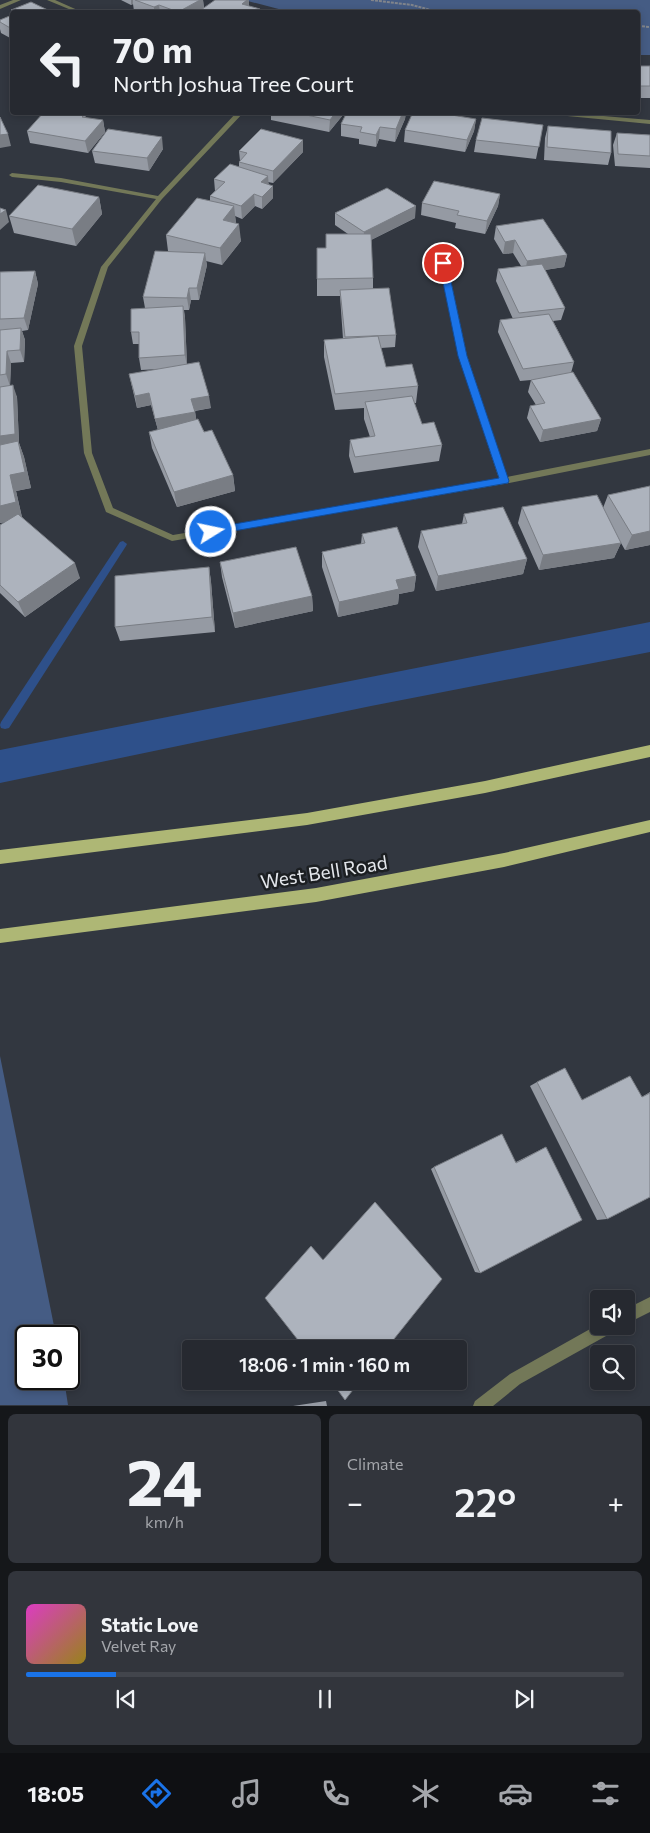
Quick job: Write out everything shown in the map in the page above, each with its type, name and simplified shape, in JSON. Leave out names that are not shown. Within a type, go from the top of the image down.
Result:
[{"type":"main road","points":[[0,856],[308,819],[485,787],[650,751]]},
{"type":"main road","name":"West Bell Road","points":[[0,936],[316,895],[504,860],[650,826]]},
{"type":"street","points":[[0,7],[18,0]]},
{"type":"street","points":[[50,0],[75,10]]},
{"type":"street","points":[[238,115],[160,198],[104,267],[78,346],[88,453],[109,510],[172,538],[504,481],[650,452]]},
{"type":"street","points":[[565,115],[650,122]]},
{"type":"street","points":[[12,175],[61,180],[160,198]]},
{"type":"street","points":[[443,263],[463,356],[504,481]]},
{"type":"street","points":[[635,1312],[650,1304]]},
{"type":"street","points":[[480,1406],[515,1379],[594,1335]]},
{"type":"path","points":[[371,0],[429,10]]},
{"type":"shaded area","points":[[244,0],[650,0],[650,55],[640,55],[640,10],[282,10]]},
{"type":"shaded area","points":[[650,622],[650,652],[371,706],[0,783],[0,750]]},
{"type":"shaded area","points":[[0,1056],[54,1325],[15,1325],[15,1390],[66,1390],[68,1405],[0,1405]]},
{"type":"building","points":[[135,0],[200,0],[182,10],[173,10],[159,5],[154,7]]},
{"type":"building","points":[[215,0],[247,0],[242,4],[260,9],[258,10],[201,10]]},
{"type":"building","points":[[31,2],[48,10],[11,10]]},
{"type":"building","points":[[10,16],[10,28],[0,22],[0,20]]},
{"type":"building","points":[[640,66],[650,66],[650,86],[640,86]]},
{"type":"building","points":[[41,115],[84,115],[82,117],[103,120],[85,141],[27,131]]},
{"type":"building","points":[[306,115],[334,115],[330,120]]},
{"type":"building","points":[[346,115],[402,115],[396,129],[380,127],[376,135],[360,132],[362,127],[341,124]]},
{"type":"building","points":[[412,115],[451,115],[476,119],[467,140],[405,130]]},
{"type":"building","points":[[0,117],[8,134],[0,135]]},
{"type":"building","points":[[482,118],[543,125],[539,147],[476,140]]},
{"type":"building","points":[[548,126],[611,131],[611,153],[547,147]]},
{"type":"building","points":[[108,129],[162,137],[147,158],[92,151]]},
{"type":"building","points":[[261,129],[303,140],[273,171],[239,162],[247,153],[239,151]]},
{"type":"building","points":[[617,133],[650,135],[650,156],[618,154]]},
{"type":"building","points":[[230,164],[268,176],[261,182],[273,186],[262,197],[254,194],[241,206],[210,196],[225,182],[214,179]]},
{"type":"building","points":[[434,181],[500,194],[487,221],[457,215],[459,211],[422,203]]},
{"type":"building","points":[[38,185],[99,197],[72,229],[9,216]]},
{"type":"building","points":[[387,188],[416,206],[364,232],[335,213]]},
{"type":"building","points":[[197,198],[234,206],[223,220],[239,224],[220,248],[166,235]]},
{"type":"building","points":[[0,208],[6,210],[0,214]]},
{"type":"building","points":[[543,219],[567,255],[527,261],[515,240],[505,242],[496,226]]},
{"type":"building","points":[[326,234],[371,234],[373,278],[317,279],[317,248],[326,248]]},
{"type":"building","points":[[155,251],[205,253],[197,288],[189,288],[187,298],[143,297]]},
{"type":"building","points":[[542,264],[565,308],[519,313],[498,269]]},
{"type":"building","points":[[35,271],[24,318],[0,319],[0,272]]},
{"type":"building","points":[[389,288],[396,335],[345,337],[340,290]]},
{"type":"building","points":[[183,306],[185,355],[139,358],[139,332],[131,332],[131,309]]},
{"type":"building","points":[[549,314],[574,362],[523,369],[500,320]]},
{"type":"building","points":[[21,328],[20,350],[7,351],[6,374],[0,375],[0,330]]},
{"type":"building","points":[[378,336],[386,367],[412,364],[418,386],[335,394],[324,340]]},
{"type":"building","points":[[199,362],[209,396],[191,399],[195,412],[155,419],[149,393],[135,396],[129,374]]},
{"type":"building","points":[[573,372],[601,419],[543,430],[530,406],[545,403],[531,380]]},
{"type":"building","points":[[13,385],[15,434],[0,436],[0,387]]},
{"type":"building","points":[[412,396],[422,424],[434,422],[442,445],[355,457],[350,440],[375,436],[365,402]]},
{"type":"building","points":[[198,419],[204,432],[212,430],[233,475],[174,492],[149,432]]},
{"type":"building","points":[[18,441],[25,472],[10,475],[16,502],[0,506],[0,445]]},
{"type":"building","points":[[650,486],[650,531],[632,535],[608,495]]},
{"type":"building","points":[[597,495],[621,543],[543,555],[522,507]]},
{"type":"building","points":[[503,507],[527,559],[438,576],[421,531],[467,523],[464,514]]},
{"type":"building","points":[[18,514],[75,563],[18,602],[0,585],[0,525]]},
{"type":"building","points":[[397,527],[416,576],[396,580],[399,589],[339,602],[322,552],[365,543],[362,534]]},
{"type":"building","points":[[296,547],[312,596],[233,613],[220,562]]},
{"type":"building","points":[[209,567],[212,617],[115,627],[115,576]]},
{"type":"building","points":[[565,1068],[582,1100],[630,1076],[642,1097],[650,1093],[650,1197],[607,1219],[537,1082]]},
{"type":"building","points":[[502,1134],[516,1163],[546,1147],[582,1220],[480,1273],[434,1167]]},
{"type":"building","points":[[375,1202],[442,1279],[393,1340],[298,1340],[265,1298],[311,1246],[323,1260]]},
{"type":"building","points":[[338,1390],[353,1390],[345,1400]]},
{"type":"waterway","points":[[5,725],[123,544]]},
{"type":"route","points":[[211,532],[504,481],[463,356],[443,263]]}]
